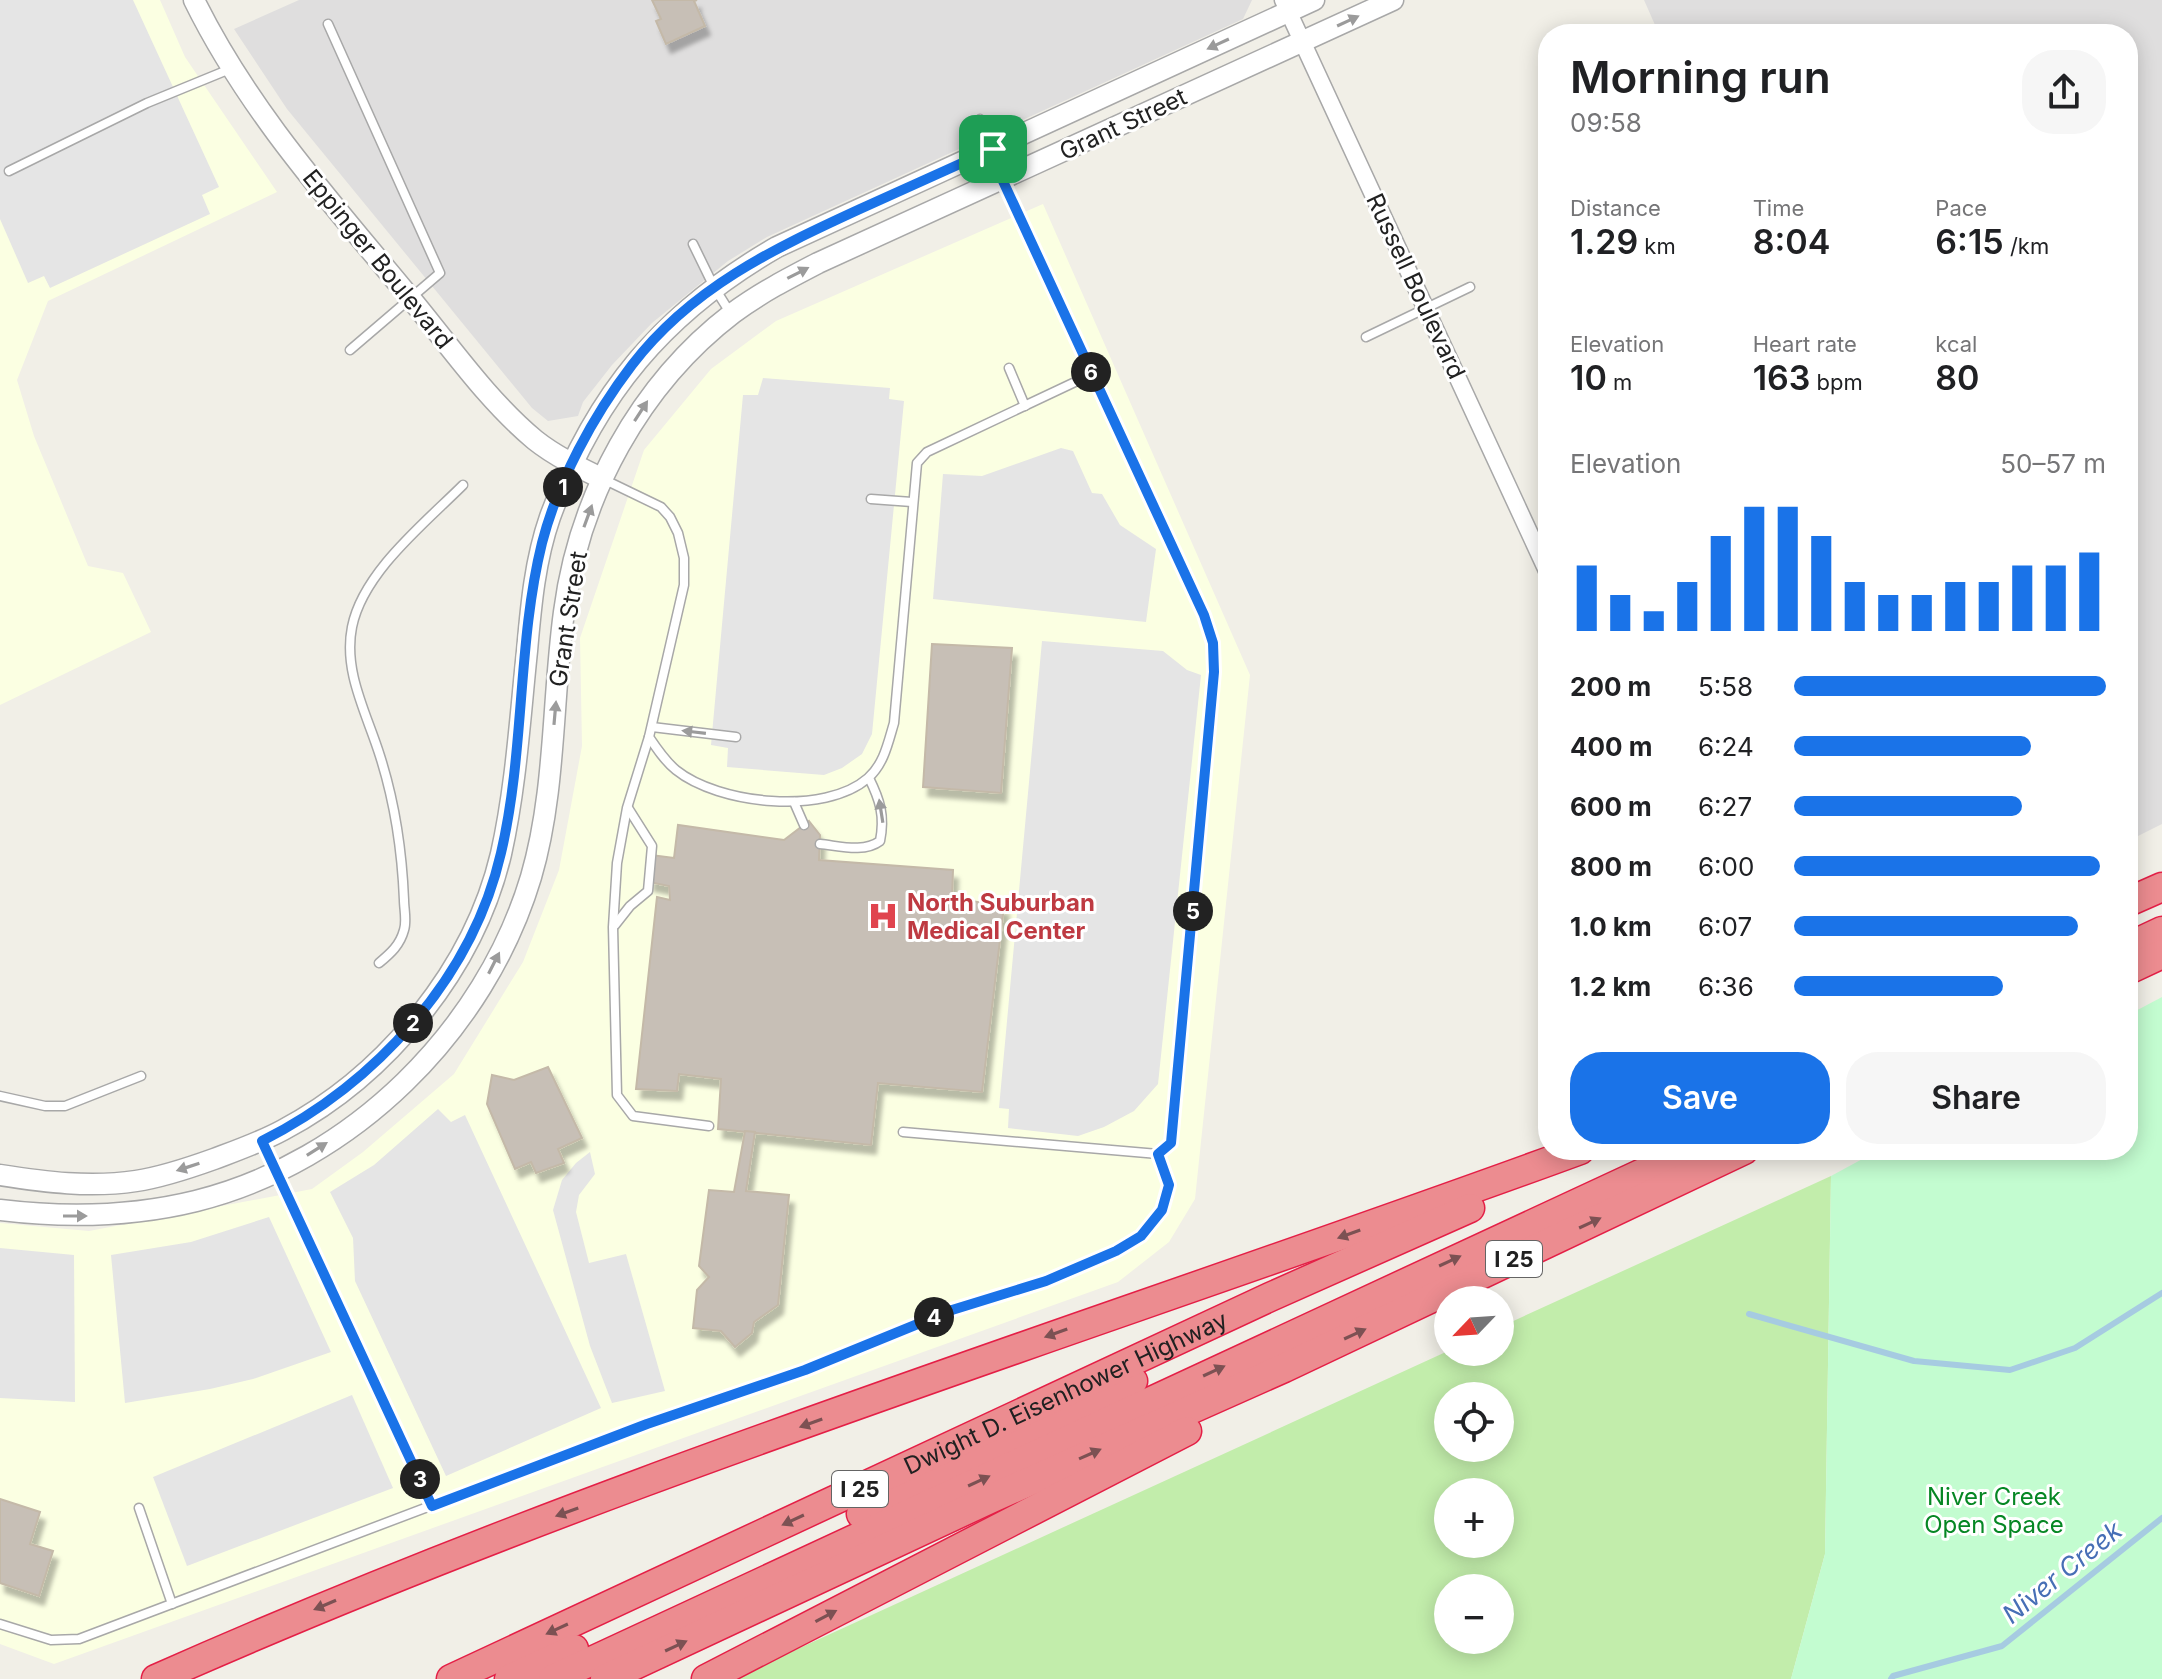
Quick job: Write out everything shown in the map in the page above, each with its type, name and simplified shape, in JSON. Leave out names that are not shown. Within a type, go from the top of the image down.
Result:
[{"type":"highway","points":[[2138,898],[2162,887]]},
{"type":"highway","points":[[2138,942],[2162,931]]},
{"type":"highway","points":[[2138,965],[2162,954]]},
{"type":"highway","points":[[156,1679],[329,1603],[506,1534],[1059,1332],[1330,1241],[1553,1160]]},
{"type":"highway","name":"Dwight D. Eisenhower Highway","points":[[451,1679],[1270,1297],[1573,1160]]},
{"type":"highway","points":[[553,1679],[1670,1160]]},
{"type":"highway","name":"I 25","points":[[605,1679],[978,1504],[1284,1368],[1723,1160]]},
{"type":"highway","points":[[509,1679],[1093,1402],[1194,1347],[1270,1297]]},
{"type":"highway","points":[[706,1679],[1241,1404],[1284,1368]]},
{"type":"street","name":"Eppinger Boulevard","points":[[194,0],[230,69],[273,131],[411,299],[537,442],[603,479]]},
{"type":"street","name":"Grant Street","points":[[0,1175],[61,1183],[133,1181],[185,1169],[262,1141],[311,1114],[337,1095],[393,1045],[438,990],[488,898],[501,853],[510,804],[536,570],[551,516],[572,464],[601,411],[632,365],[655,339],[714,287],[777,247],[993,149],[1286,6],[1314,0]]},
{"type":"street","name":"Grant Street","points":[[0,1210],[75,1216],[146,1211],[209,1197],[297,1161],[355,1124],[435,1050],[472,1003],[516,920],[531,876],[542,832],[564,609],[578,545],[603,479],[630,428],[656,389],[695,346],[732,314],[818,263],[1393,0]]},
{"type":"street","name":"Russell Boulevard","points":[[1286,6],[1538,551]]},
{"type":"lane","points":[[328,24],[440,273],[350,350]]},
{"type":"lane","points":[[9,171],[147,103],[230,69]]},
{"type":"lane","points":[[903,1132],[1158,1154],[1171,1143],[1213,686],[1213,643],[1204,615],[1002,179],[980,119]]},
{"type":"lane","points":[[693,244],[714,287],[732,314]]},
{"type":"lane","points":[[1366,337],[1470,287]]},
{"type":"lane","points":[[1009,368],[1025,406]]},
{"type":"lane","points":[[651,732],[661,755],[678,772],[711,789],[748,797],[794,802],[829,798],[869,778],[881,762],[894,723],[917,463],[927,452],[1092,374]]},
{"type":"lane","points":[[603,479],[661,507],[678,533],[684,558],[684,585],[651,732],[627,808],[617,863],[613,927],[617,1095],[633,1116],[709,1126]]},
{"type":"lane","points":[[379,963],[396,949],[405,928],[402,865],[399,828],[381,757],[350,662],[352,628],[369,585],[405,542],[463,485]]},
{"type":"lane","points":[[871,499],[912,502]]},
{"type":"lane","points":[[651,732],[736,737]]},
{"type":"lane","points":[[820,844],[859,848],[873,846],[880,841],[884,824],[881,800],[869,778]]},
{"type":"lane","points":[[794,802],[804,825]]},
{"type":"lane","points":[[613,927],[630,906],[648,891],[652,846],[627,808]]},
{"type":"lane","points":[[0,1096],[45,1106],[65,1106],[141,1076]]},
{"type":"lane","points":[[262,1141],[432,1506]]},
{"type":"lane","points":[[0,1624],[35,1637],[63,1641],[79,1639],[647,1424],[805,1370],[952,1310],[1058,1276],[1116,1251],[1141,1236],[1162,1210],[1169,1185],[1158,1154]]},
{"type":"lane","points":[[139,1508],[172,1604]]},
{"type":"shaded area","points":[[0,0],[160,0],[185,57],[277,192],[48,301],[17,380],[34,436],[88,566],[123,573],[151,632],[0,705]]},
{"type":"shaded area","points":[[0,0],[133,0],[219,187],[202,195],[210,214],[50,288],[44,276],[28,283],[0,219]]},
{"type":"shaded area","points":[[299,0],[1252,0],[1243,19],[767,237],[728,261],[652,323],[612,365],[583,402],[578,416],[548,421],[532,408],[287,109],[234,29]]},
{"type":"shaded area","points":[[1644,0],[2162,0],[2162,824],[2138,836],[2138,24],[1655,24]]},
{"type":"shaded area","name":"North Suburban Medical Center","points":[[1043,204],[1250,675],[1195,1199],[1169,1242],[1118,1282],[54,1664],[0,1644],[0,1223],[89,1231],[312,1189],[363,1152],[454,1074],[523,962],[559,870],[582,746],[580,638],[644,450],[711,369],[776,321]]},
{"type":"shaded area","points":[[763,378],[890,388],[889,399],[904,401],[872,734],[862,754],[842,768],[824,775],[727,767],[728,748],[711,745],[743,395],[758,395]]},
{"type":"shaded area","points":[[1061,448],[1073,451],[1092,493],[1102,494],[1120,525],[1156,549],[1146,622],[933,599],[943,474],[982,476]]},
{"type":"shaded area","points":[[1042,641],[1163,651],[1187,670],[1201,675],[1158,1084],[1134,1111],[1078,1136],[1008,1128],[1009,1109],[999,1108]]},
{"type":"shaded area","points":[[438,1109],[451,1122],[465,1115],[601,1408],[446,1476],[355,1281],[353,1238],[330,1192],[374,1165]]},
{"type":"shaded area","points":[[590,1152],[595,1174],[579,1195],[576,1212],[589,1263],[626,1254],[665,1391],[612,1403],[590,1346],[553,1210],[562,1180]]},
{"type":"shaded area","points":[[269,1217],[331,1352],[253,1379],[125,1403],[111,1255],[191,1242]]},
{"type":"shaded area","points":[[0,1248],[74,1255],[75,1402],[0,1398]]},
{"type":"shaded area","points":[[352,1395],[393,1488],[187,1566],[153,1477]]},
{"type":"green space","name":"Niver Creek Open Space","points":[[2162,997],[2162,1679],[1791,1679],[1825,1554],[1831,1176],[1861,1160],[2138,1160],[2138,1010]]},
{"type":"green space","points":[[1831,1176],[1825,1554],[1791,1679],[732,1679],[1434,1357],[1434,1366],[1514,1366],[1514,1321]]},
{"type":"building","points":[[652,0],[697,0],[694,1],[705,26],[666,44],[656,21],[661,19]]},
{"type":"building","points":[[932,644],[1012,648],[1001,793],[923,787]]},
{"type":"building","points":[[809,821],[820,835],[819,860],[953,870],[952,898],[1004,906],[982,1092],[878,1083],[871,1145],[718,1129],[721,1079],[679,1074],[677,1091],[636,1089],[657,897],[670,900],[669,886],[649,882],[650,855],[674,858],[678,825],[784,840]]},
{"type":"building","points":[[548,1067],[582,1138],[558,1149],[564,1163],[536,1173],[531,1162],[515,1169],[487,1104],[492,1075],[514,1080]]},
{"type":"building","points":[[745,1131],[755,1132],[746,1191],[789,1195],[778,1305],[754,1322],[752,1333],[735,1347],[721,1331],[693,1328],[697,1290],[709,1277],[699,1266],[709,1190],[734,1192]]},
{"type":"building","points":[[0,1499],[40,1512],[30,1544],[53,1551],[39,1596],[0,1583]]},
{"type":"waterway","points":[[1749,1314],[1914,1361],[2010,1370],[2075,1348],[2162,1293]]},
{"type":"waterway","name":"Niver Creek","points":[[1891,1679],[2002,1646],[2162,1518]]},
{"type":"place","name":"North Suburban Medical Center","points":[[883,916]]},
{"type":"route","points":[[993,149],[1002,179],[1204,615],[1213,643],[1214,672],[1171,1143],[1158,1154],[1169,1185],[1162,1210],[1141,1236],[1082,1267],[952,1310],[805,1370],[647,1424],[432,1506],[262,1141],[311,1114],[337,1095],[393,1045],[438,990],[475,926],[488,898],[501,853],[510,804],[532,601],[543,540],[572,464],[601,411],[632,365],[655,339],[707,292],[742,267],[777,247],[993,149]]}]
